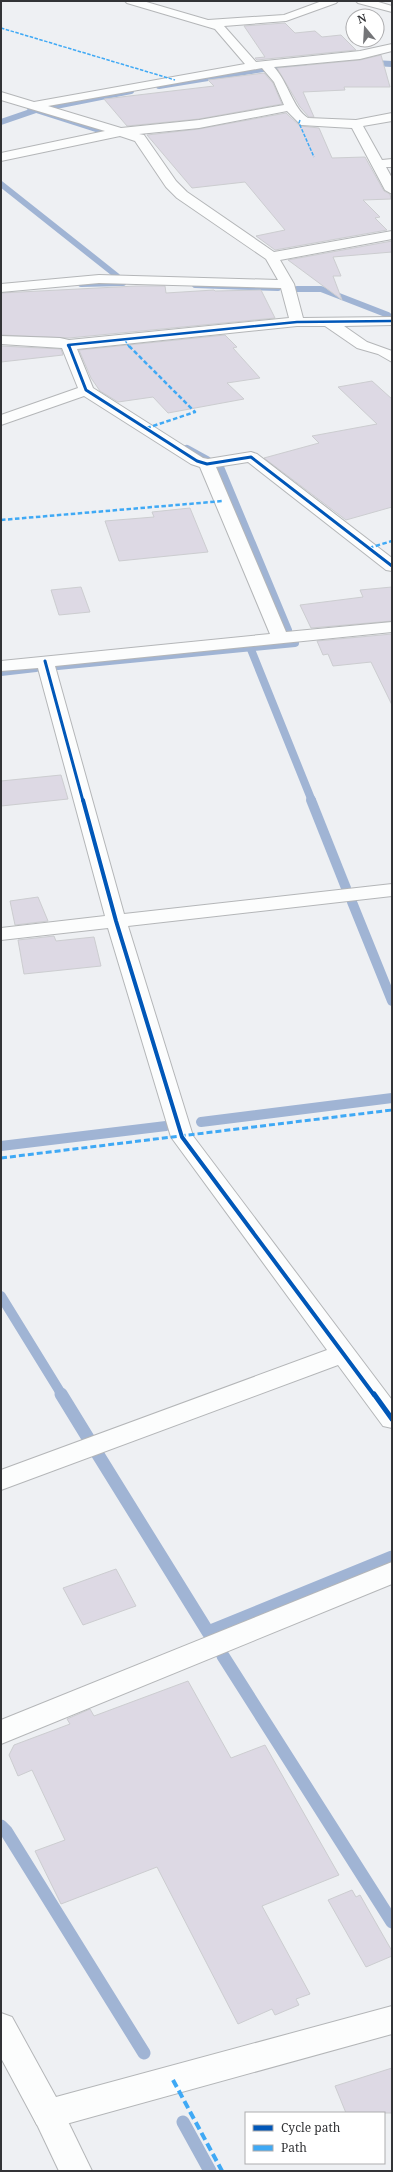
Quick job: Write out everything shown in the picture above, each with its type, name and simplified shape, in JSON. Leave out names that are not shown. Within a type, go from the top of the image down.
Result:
[{"type":"street","points":[[131,1],[211,23],[219,27],[259,65],[279,81],[291,107],[300,120],[305,122],[356,124],[392,117]]},
{"type":"street","points":[[211,23],[286,18],[332,1]]},
{"type":"street","points":[[362,1],[392,9]]},
{"type":"street","points":[[31,106],[259,65],[360,55],[392,47]]},
{"type":"street","points":[[1,96],[140,138],[171,184],[182,195],[272,257],[286,284],[297,322]]},
{"type":"street","points":[[1,157],[120,132],[199,124],[291,107]]},
{"type":"street","points":[[356,124],[392,190]]},
{"type":"street","points":[[378,164],[392,163]]},
{"type":"street","points":[[272,257],[392,235]]},
{"type":"street","points":[[1,288],[40,282],[105,280],[158,280],[237,285],[286,284]]},
{"type":"street","points":[[1,340],[60,342],[68,345],[297,322],[392,321]]},
{"type":"street","points":[[329,322],[362,345],[383,352],[392,358]]},
{"type":"street","points":[[68,345],[86,390],[197,461],[207,464],[251,457],[392,566]]},
{"type":"street","points":[[1,420],[86,390]]},
{"type":"street","points":[[207,464],[280,638]]},
{"type":"street","points":[[1,666],[392,627]]},
{"type":"street","points":[[45,661],[116,921],[182,1137],[341,1354],[392,1419]]},
{"type":"street","points":[[1,934],[392,890]]},
{"type":"street","points":[[1,1480],[341,1354]]},
{"type":"street","points":[[1,1732],[392,1573]]},
{"type":"street","points":[[48,2114],[392,2020]]},
{"type":"street","points":[[1,2027],[48,2114],[76,2171]]},
{"type":"building","points":[[285,23],[295,33],[315,31],[322,37],[341,35],[345,39],[345,48],[354,48],[356,50],[257,60],[255,58],[265,57],[244,26]]},
{"type":"building","points":[[381,55],[390,87],[344,87],[345,90],[303,92],[314,117],[309,117],[300,107],[277,68],[360,60]]},
{"type":"building","points":[[264,73],[273,83],[282,104],[199,119],[127,126],[104,99],[214,86],[208,80]]},
{"type":"building","points":[[286,113],[300,126],[319,128],[332,158],[365,157],[384,191],[390,194],[391,199],[363,200],[380,217],[375,218],[387,230],[275,250],[256,236],[285,230],[245,182],[192,188],[147,135],[199,129]]},
{"type":"building","points":[[392,241],[392,252],[333,257],[341,276],[333,276],[342,300],[288,260]]},
{"type":"building","points":[[136,286],[165,286],[166,293],[214,290],[261,290],[275,318],[69,338],[1,335],[1,293]]},
{"type":"building","points":[[225,335],[237,347],[233,348],[260,378],[227,383],[244,399],[168,413],[153,397],[118,402],[100,391],[91,378],[79,350]]},
{"type":"building","points":[[1,346],[61,349],[63,355],[1,362]]},
{"type":"building","points":[[372,381],[392,399],[392,507],[346,520],[264,458],[319,443],[312,436],[377,424],[338,387]]},
{"type":"building","points":[[190,508],[208,552],[119,561],[105,521],[154,517],[152,512]]},
{"type":"building","points":[[81,587],[90,612],[59,615],[51,590]]},
{"type":"building","points":[[392,587],[392,621],[311,628],[300,605],[363,597],[360,590]]},
{"type":"building","points":[[392,634],[392,705],[371,662],[333,666],[328,654],[323,655],[317,641]]},
{"type":"building","points":[[61,775],[68,799],[1,806],[1,781]]},
{"type":"building","points":[[38,897],[48,921],[15,925],[10,901]]},
{"type":"building","points":[[54,936],[56,941],[94,937],[101,966],[24,974],[18,940]]},
{"type":"building","points":[[116,1569],[136,1606],[83,1625],[63,1588]]},
{"type":"building","points":[[188,1681],[231,1758],[265,1745],[339,1875],[262,1906],[310,1994],[296,1999],[299,2005],[275,2015],[272,2009],[238,2024],[157,1867],[61,1904],[35,1851],[65,1840],[32,1770],[18,1776],[9,1755],[14,1745],[70,1724],[67,1719],[90,1709],[94,1716]]},
{"type":"building","points":[[352,1890],[356,1897],[360,1895],[392,1951],[392,1956],[366,1967],[328,1900]]},
{"type":"building","points":[[392,2068],[392,2113],[346,2112],[335,2086]]},
{"type":"waterway","points":[[374,63],[392,64]]},
{"type":"waterway","points":[[274,68],[304,66]]},
{"type":"waterway","points":[[159,86],[263,69]]},
{"type":"waterway","points":[[51,107],[131,91]]},
{"type":"waterway","points":[[30,108],[102,131]]},
{"type":"waterway","points":[[1,122],[36,110]]},
{"type":"waterway","points":[[1,184],[117,276]]},
{"type":"waterway","points":[[81,284],[123,283]]},
{"type":"waterway","points":[[195,285],[278,288]]},
{"type":"waterway","points":[[297,289],[321,289],[388,315]]},
{"type":"waterway","points":[[187,449],[207,460]]},
{"type":"waterway","points":[[220,467],[288,630]]},
{"type":"waterway","points":[[250,647],[295,643]]},
{"type":"waterway","points":[[58,666],[250,647]]},
{"type":"waterway","points":[[250,647],[312,801]]},
{"type":"waterway","points":[[1,672],[36,668]]},
{"type":"waterway","points":[[311,800],[346,888]]},
{"type":"waterway","points":[[352,902],[392,1001]]},
{"type":"waterway","points":[[201,1122],[392,1098]]},
{"type":"waterway","points":[[1,1146],[166,1126]]},
{"type":"waterway","points":[[1,1296],[62,1395]]},
{"type":"waterway","points":[[61,1394],[88,1438]]},
{"type":"waterway","points":[[97,1453],[208,1632],[392,1557]]},
{"type":"waterway","points":[[223,1656],[392,1922]]},
{"type":"waterway","points":[[1,1826],[6,1831],[144,2053]]},
{"type":"waterway","points":[[183,2122],[210,2171]]},
{"type":"marked path","points":[[1,28],[175,80]]},
{"type":"marked path","points":[[300,120],[299,123],[314,157]]},
{"type":"marked path","points":[[125,340],[131,350],[195,412],[147,428]]},
{"type":"marked path","points":[[1,520],[223,501]]},
{"type":"marked path","points":[[369,548],[392,541]]},
{"type":"marked path","points":[[1,1158],[392,1110]]},
{"type":"marked path","points":[[173,2080],[222,2171]]},
{"type":"cycle path","points":[[392,321],[297,322],[68,345],[86,390],[197,461],[207,464],[251,457],[392,566]]},
{"type":"cycle path","points":[[45,661],[116,921],[182,1137],[392,1419]]}]
